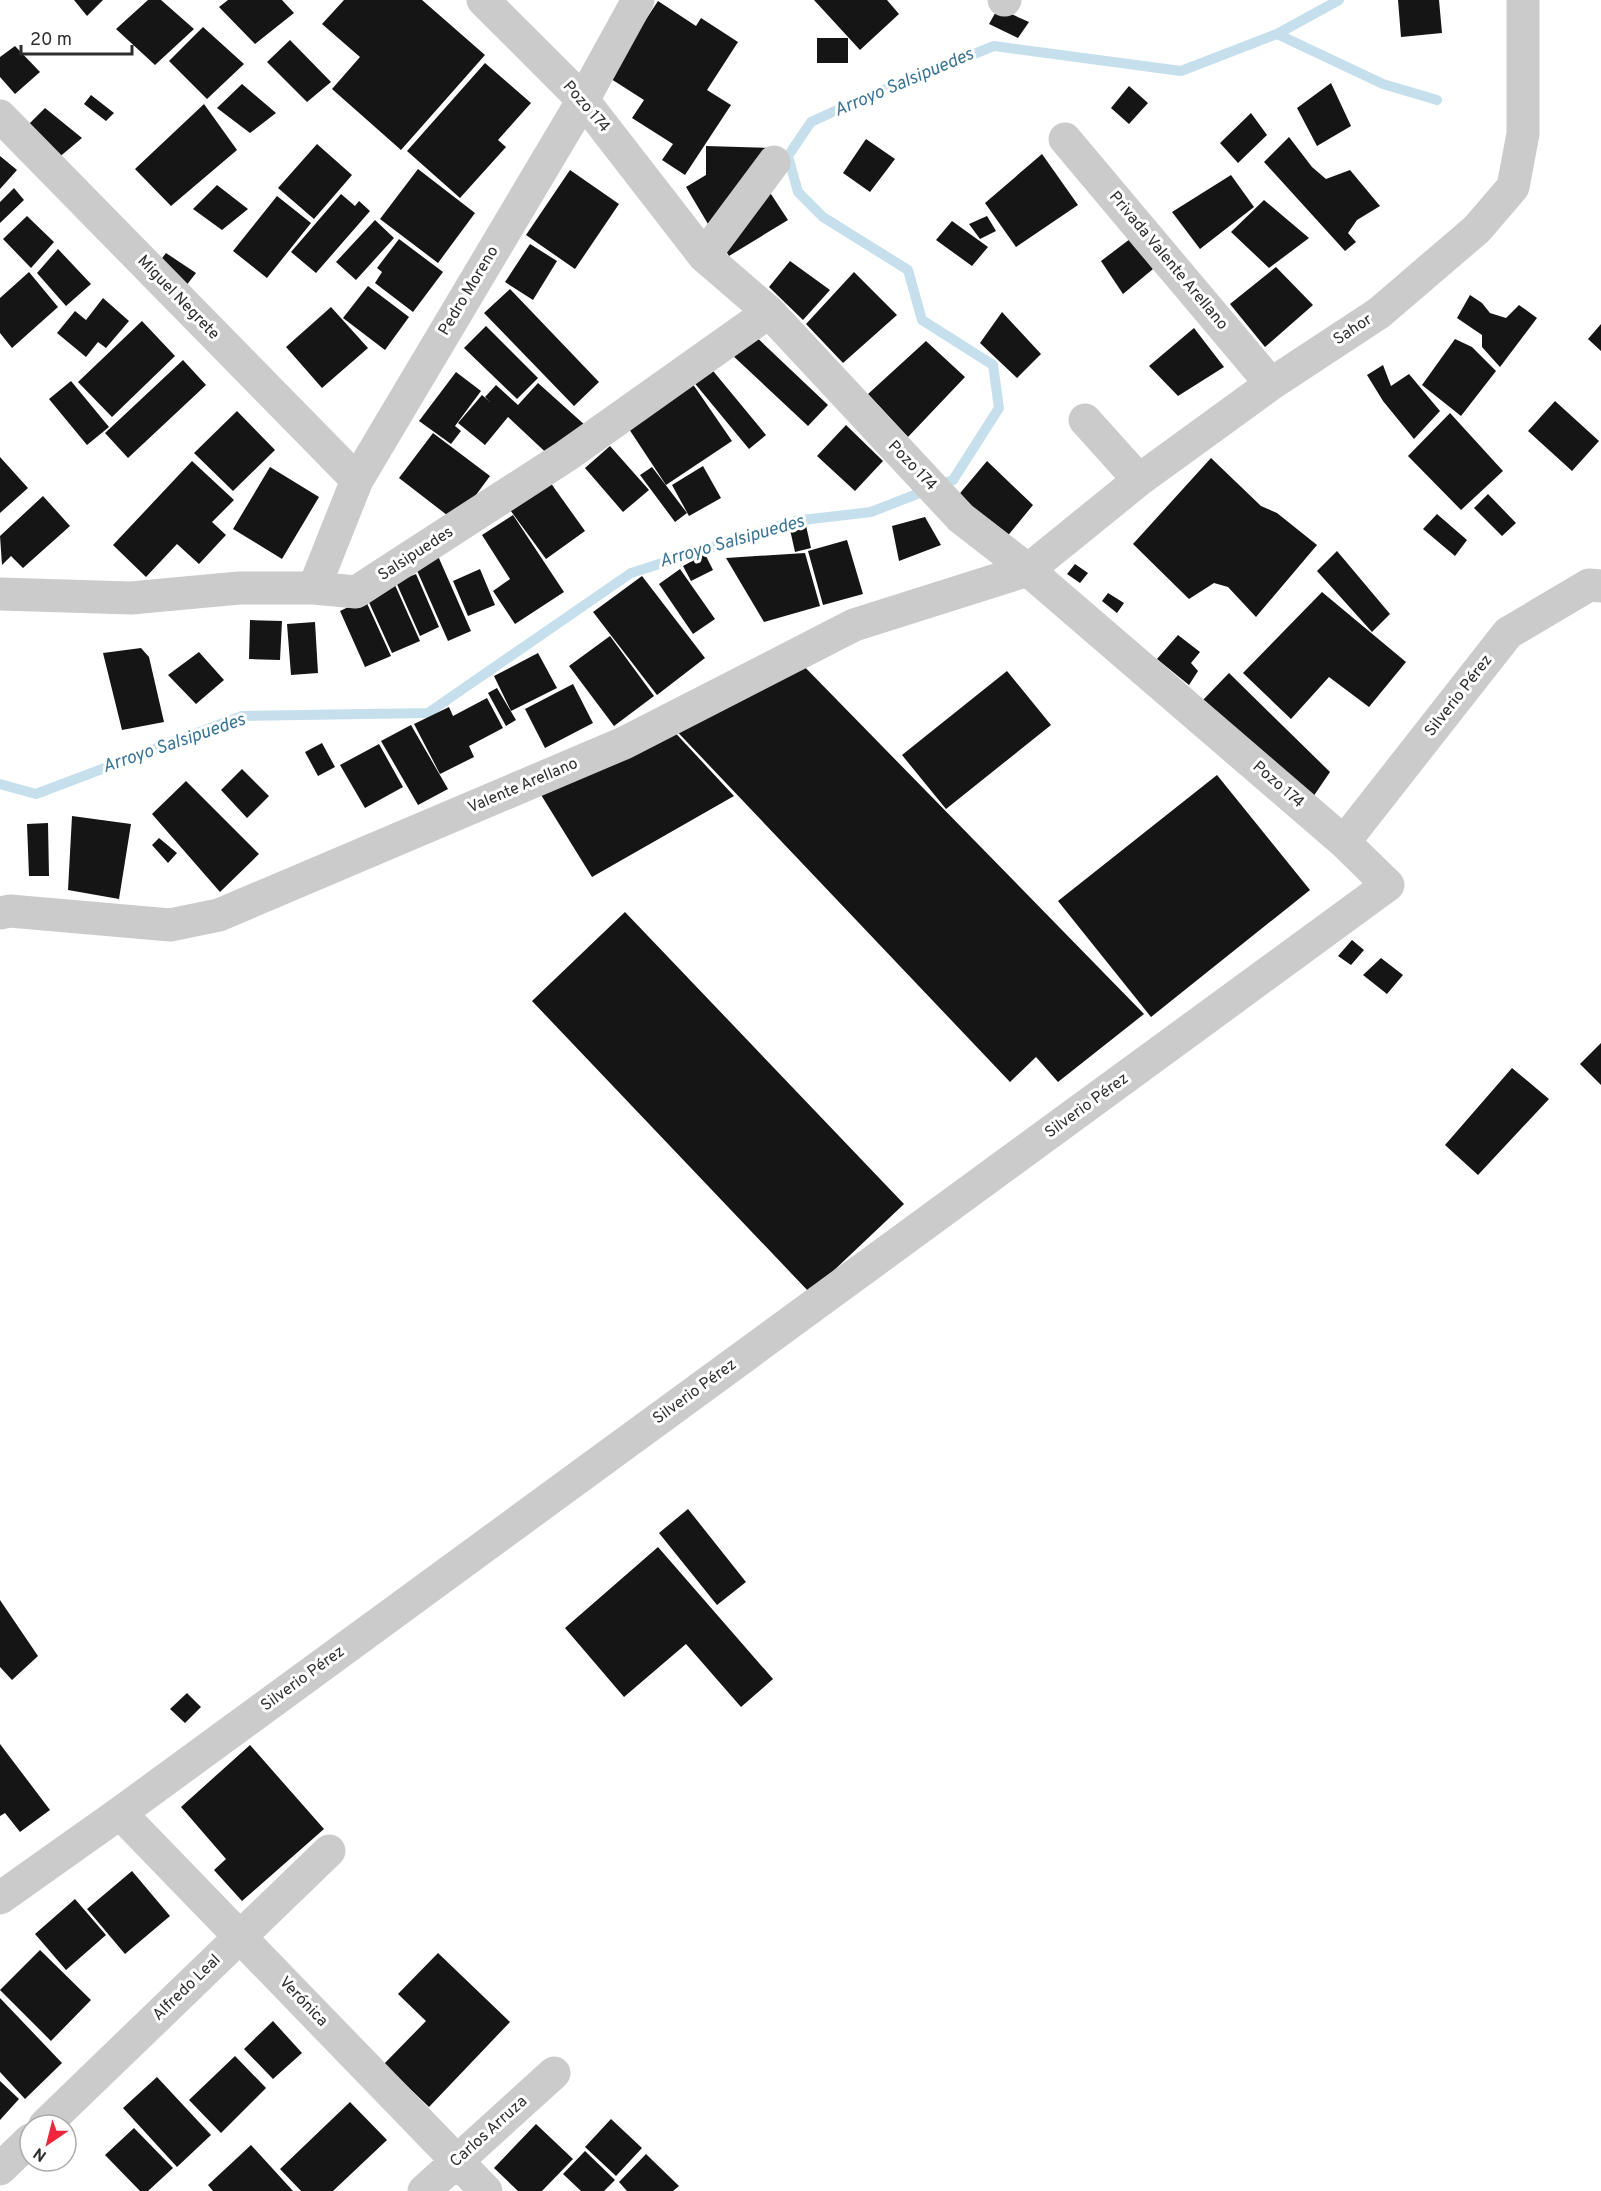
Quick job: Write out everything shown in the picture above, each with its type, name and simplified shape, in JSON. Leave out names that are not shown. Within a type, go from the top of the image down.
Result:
[{"type":"street","name":"Pozo 174","points":[[483,0],[583,100],[704,256],[769,312],[961,518],[1028,570],[1344,842],[1388,885]]},
{"type":"street","name":"Pedro Moreno","points":[[314,588],[357,480],[583,100],[638,0]]},
{"type":"street","name":"Sahor","points":[[1028,570],[1139,480],[1271,384],[1379,313],[1477,229],[1513,187],[1523,134],[1524,0]]},
{"type":"street","name":"Miguel Negrete","points":[[0,116],[357,480]]},
{"type":"street","name":"Privada Valente Arellano","points":[[1065,139],[1271,384]]},
{"type":"street","points":[[704,256],[774,162]]},
{"type":"street","name":"Salsipuedes","points":[[0,594],[131,598],[239,588],[314,588],[356,592],[566,456],[769,312]]},
{"type":"street","points":[[1085,420],[1139,480]]},
{"type":"street","name":"Valente Arellano","points":[[0,913],[10,911],[170,925],[219,915],[624,743],[854,625],[1028,570]]},
{"type":"street","name":"Silverio Pérez","points":[[1344,842],[1508,633],[1590,585],[1601,586]]},
{"type":"street","name":"Silverio Pérez","points":[[0,1898],[120,1813],[1388,885]]},
{"type":"street","name":"Verónica","points":[[120,1813],[486,2191]]},
{"type":"street","name":"Alfredo Leal","points":[[57,2113],[329,1851]]},
{"type":"street","name":"Carlos Arruza","points":[[424,2191],[554,2073]]},
{"type":"street","points":[[0,2169],[18,2152]]},
{"type":"building","points":[[74,0],[103,0],[87,16]]},
{"type":"building","points":[[148,0],[161,0],[194,29],[155,65],[116,29]]},
{"type":"building","points":[[228,0],[282,0],[294,13],[255,44],[219,7]]},
{"type":"building","points":[[344,0],[422,0],[485,55],[401,150],[332,89],[360,57],[322,24]]},
{"type":"building","points":[[814,0],[887,0],[899,14],[860,50]]},
{"type":"building","points":[[1398,0],[1439,0],[1442,33],[1401,37]]},
{"type":"building","points":[[658,1],[696,26],[701,18],[738,42],[707,90],[731,105],[685,175],[662,160],[673,144],[632,118],[644,100],[608,77]]},
{"type":"building","points":[[998,8],[1029,22],[1018,38],[989,24]]},
{"type":"building","points":[[203,27],[244,64],[207,99],[169,61]]},
{"type":"building","points":[[817,38],[848,38],[848,63],[817,63]]},
{"type":"building","points":[[290,40],[331,82],[307,102],[267,62]]},
{"type":"building","points":[[15,46],[40,72],[15,94],[0,77],[0,57]]},
{"type":"building","points":[[485,63],[531,103],[498,140],[506,147],[460,198],[407,151]]},
{"type":"building","points":[[1331,83],[1351,126],[1317,146],[1297,108]]},
{"type":"building","points":[[242,84],[276,113],[250,133],[217,108]]},
{"type":"building","points":[[1129,86],[1148,103],[1129,124],[1111,108]]},
{"type":"building","points":[[91,95],[114,113],[106,121],[84,104]]},
{"type":"building","points":[[204,104],[237,150],[171,206],[135,169]]},
{"type":"building","points":[[45,108],[82,138],[57,159],[25,128]]},
{"type":"building","points":[[1251,113],[1267,135],[1238,163],[1220,143]]},
{"type":"building","points":[[1289,137],[1312,167],[1326,179],[1350,170],[1380,206],[1357,220],[1348,233],[1356,242],[1345,251],[1264,162]]},
{"type":"building","points":[[866,139],[895,159],[870,192],[843,173]]},
{"type":"building","points":[[317,144],[352,175],[314,219],[278,188]]},
{"type":"building","points":[[706,146],[771,148],[708,224],[686,187],[706,175]]},
{"type":"building","points":[[1042,154],[1078,205],[1016,247],[985,203]]},
{"type":"building","points":[[0,156],[17,170],[0,189]]},
{"type":"building","points":[[418,169],[475,213],[438,263],[380,219]]},
{"type":"building","points":[[570,170],[619,204],[575,269],[526,235]]},
{"type":"building","points":[[1231,175],[1254,207],[1200,249],[1172,212]]},
{"type":"building","points":[[217,185],[248,209],[222,230],[193,209]]},
{"type":"building","points":[[14,188],[24,200],[0,223],[0,202]]},
{"type":"building","points":[[769,191],[788,220],[729,256],[711,227]]},
{"type":"building","points":[[341,194],[355,206],[359,201],[370,211],[316,273],[291,252]]},
{"type":"building","points":[[277,196],[311,223],[267,278],[233,251]]},
{"type":"building","points":[[1264,200],[1309,238],[1269,268],[1231,232]]},
{"type":"building","points":[[27,216],[54,242],[31,268],[3,239]]},
{"type":"building","points":[[987,216],[996,231],[980,239],[969,224]]},
{"type":"building","points":[[375,220],[394,238],[356,280],[336,262]]},
{"type":"building","points":[[952,221],[988,247],[972,266],[936,240]]},
{"type":"building","points":[[399,239],[443,272],[413,312],[375,283],[382,272],[377,268]]},
{"type":"building","points":[[1130,239],[1153,269],[1123,294],[1101,261]]},
{"type":"building","points":[[530,244],[557,261],[533,300],[505,282]]},
{"type":"building","points":[[58,249],[91,284],[66,306],[37,273]]},
{"type":"building","points":[[166,253],[196,273],[175,300],[146,279]]},
{"type":"building","points":[[790,261],[830,290],[803,320],[769,287]]},
{"type":"building","points":[[1276,267],[1313,305],[1265,347],[1230,304]]},
{"type":"building","points":[[29,272],[58,307],[12,348],[0,333],[0,298]]},
{"type":"building","points":[[854,272],[897,315],[843,363],[806,324]]},
{"type":"building","points":[[368,286],[409,317],[385,350],[343,318]]},
{"type":"building","points":[[510,289],[599,382],[574,406],[484,313]]},
{"type":"building","points":[[1470,295],[1482,303],[1490,313],[1506,318],[1519,305],[1537,318],[1500,367],[1482,347],[1482,335],[1457,318]]},
{"type":"building","points":[[103,298],[129,321],[106,348],[98,342],[86,357],[57,333],[75,311],[86,320]]},
{"type":"building","points":[[331,307],[368,348],[322,388],[286,347]]},
{"type":"building","points":[[1002,312],[1041,354],[1017,378],[980,343]]},
{"type":"building","points":[[142,321],[175,356],[112,417],[78,382]]},
{"type":"building","points":[[1601,324],[1601,351],[1588,339]]},
{"type":"building","points":[[486,326],[538,378],[517,399],[464,348]]},
{"type":"building","points":[[1194,328],[1224,367],[1178,396],[1149,366]]},
{"type":"building","points":[[751,332],[828,405],[808,426],[730,353]]},
{"type":"building","points":[[1455,339],[1472,347],[1496,371],[1461,416],[1422,385]]},
{"type":"building","points":[[926,341],[965,377],[908,437],[868,394]]},
{"type":"building","points":[[183,360],[206,385],[128,458],[105,433]]},
{"type":"building","points":[[1383,365],[1391,386],[1409,374],[1440,411],[1414,439],[1383,401],[1367,375]]},
{"type":"building","points":[[709,366],[766,435],[749,449],[692,380]]},
{"type":"building","points":[[456,372],[481,391],[455,426],[461,431],[451,444],[419,421]]},
{"type":"building","points":[[690,380],[732,441],[666,485],[625,423]]},
{"type":"building","points":[[71,381],[109,427],[87,445],[49,399]]},
{"type":"building","points":[[538,383],[586,426],[555,461],[508,417],[485,445],[458,423],[482,395],[490,402],[485,397],[496,385],[518,405]]},
{"type":"building","points":[[1555,401],[1599,441],[1572,471],[1528,431]]},
{"type":"building","points":[[237,411],[275,450],[233,491],[194,453]]},
{"type":"building","points":[[1450,413],[1503,471],[1461,510],[1408,456]]},
{"type":"building","points":[[846,425],[883,461],[855,491],[817,456]]},
{"type":"building","points":[[433,433],[490,476],[456,522],[399,478]]},
{"type":"building","points":[[610,446],[649,490],[623,512],[585,468]]},
{"type":"building","points":[[0,457],[28,488],[0,513]]},
{"type":"building","points":[[1211,458],[1261,506],[1277,513],[1317,545],[1256,617],[1228,587],[1214,583],[1189,599],[1133,544]]},
{"type":"building","points":[[192,461],[234,500],[212,522],[226,535],[199,564],[177,544],[146,577],[113,545]]},
{"type":"building","points":[[987,461],[1033,505],[1001,544],[956,498]]},
{"type":"building","points":[[703,466],[721,498],[689,516],[672,485]]},
{"type":"building","points":[[270,467],[319,497],[282,559],[233,529]]},
{"type":"building","points":[[652,467],[687,513],[675,522],[640,475]]},
{"type":"building","points":[[545,475],[585,531],[546,559],[505,503]]},
{"type":"building","points":[[1488,494],[1516,523],[1502,536],[1474,508]]},
{"type":"building","points":[[43,496],[70,526],[23,568],[11,556],[2,565],[0,536]]},
{"type":"building","points":[[1437,514],[1467,540],[1455,556],[1423,529]]},
{"type":"building","points":[[513,515],[564,592],[515,624],[493,591],[510,579],[482,535]]},
{"type":"building","points":[[925,517],[941,545],[899,561],[892,526]]},
{"type":"building","points":[[805,521],[811,548],[795,552],[789,525]]},
{"type":"building","points":[[847,540],[863,594],[823,605],[808,551]]},
{"type":"building","points":[[1337,551],[1390,614],[1372,632],[1317,571]]},
{"type":"building","points":[[805,553],[820,606],[764,622],[726,558]]},
{"type":"building","points":[[705,554],[713,570],[691,581],[683,566]]},
{"type":"building","points":[[438,556],[471,631],[448,641],[415,566]]},
{"type":"building","points":[[1075,564],[1088,573],[1080,583],[1067,574]]},
{"type":"building","points":[[480,569],[495,605],[468,616],[453,581]]},
{"type":"building","points":[[680,569],[715,619],[693,634],[659,584]]},
{"type":"building","points":[[416,574],[439,627],[420,636],[396,582]]},
{"type":"building","points":[[642,576],[705,658],[657,695],[593,612]]},
{"type":"building","points":[[395,585],[420,641],[392,653],[367,598]]},
{"type":"building","points":[[1322,592],[1406,662],[1369,707],[1329,677],[1291,719],[1243,673]]},
{"type":"building","points":[[1108,593],[1124,603],[1117,613],[1102,601]]},
{"type":"building","points":[[365,599],[391,656],[365,667],[340,611]]},
{"type":"building","points":[[250,620],[282,621],[280,660],[249,659]]},
{"type":"building","points":[[315,622],[318,673],[291,675],[287,624]]},
{"type":"building","points":[[1178,635],[1200,652],[1191,663],[1198,671],[1189,685],[1157,659]]},
{"type":"building","points":[[610,636],[654,696],[614,726],[569,666]]},
{"type":"building","points":[[141,648],[149,657],[164,722],[122,730],[103,653]]},
{"type":"building","points":[[199,652],[224,680],[196,704],[168,675]]},
{"type":"building","points":[[538,653],[557,688],[511,711],[494,676]]},
{"type":"building","points":[[794,656],[1144,1014],[1058,1082],[1036,1057],[1010,1082],[668,722]]},
{"type":"building","points":[[1007,671],[1051,725],[946,809],[902,755]]},
{"type":"building","points":[[1229,673],[1330,772],[1313,797],[1203,700]]},
{"type":"building","points":[[573,684],[593,723],[545,748],[525,709]]},
{"type":"building","points":[[497,688],[516,720],[506,726],[488,693]]},
{"type":"building","points":[[487,698],[503,728],[469,746],[474,757],[440,774],[414,724],[449,707],[453,716]]},
{"type":"building","points":[[411,725],[448,789],[418,805],[381,741]]},
{"type":"building","points":[[669,726],[734,796],[592,877],[538,790]]},
{"type":"building","points":[[322,743],[335,767],[318,776],[305,752]]},
{"type":"building","points":[[379,744],[403,787],[365,808],[340,765]]},
{"type":"building","points":[[242,769],[269,796],[247,818],[221,790]]},
{"type":"building","points":[[1217,775],[1310,890],[1151,1017],[1058,901]]},
{"type":"building","points":[[186,781],[259,854],[220,892],[152,814]]},
{"type":"building","points":[[72,816],[131,824],[119,899],[68,890]]},
{"type":"building","points":[[48,823],[49,876],[29,876],[27,824]]},
{"type":"building","points":[[159,838],[177,853],[168,863],[152,845]]},
{"type":"building","points":[[625,912],[904,1204],[810,1293],[532,1001]]},
{"type":"building","points":[[1352,940],[1364,950],[1351,965],[1338,956]]},
{"type":"building","points":[[1381,958],[1403,975],[1387,994],[1363,975]]},
{"type":"building","points":[[1601,1043],[1601,1085],[1580,1064]]},
{"type":"building","points":[[1512,1068],[1549,1099],[1478,1175],[1445,1145]]},
{"type":"building","points":[[688,1509],[746,1582],[717,1605],[659,1533]]},
{"type":"building","points":[[658,1547],[773,1679],[741,1707],[686,1644],[624,1697],[565,1628]]},
{"type":"building","points":[[0,1600],[38,1656],[12,1680],[0,1667]]},
{"type":"building","points":[[187,1693],[201,1707],[185,1723],[170,1709]]},
{"type":"building","points":[[0,1744],[50,1810],[20,1832],[5,1813],[0,1816]]},
{"type":"building","points":[[250,1745],[324,1829],[242,1901],[214,1870],[226,1859],[181,1807]]},
{"type":"building","points":[[132,1871],[170,1916],[125,1954],[87,1909]]},
{"type":"building","points":[[75,1899],[106,1935],[66,1970],[35,1934]]},
{"type":"building","points":[[40,1950],[91,2000],[51,2041],[0,1990]]},
{"type":"building","points":[[438,1953],[510,2022],[429,2107],[384,2064],[426,2021],[398,1994]]},
{"type":"building","points":[[0,1998],[62,2063],[25,2099],[0,2072]]},
{"type":"building","points":[[273,2021],[302,2053],[273,2079],[244,2049]]},
{"type":"building","points":[[235,2056],[266,2088],[221,2133],[189,2100]]},
{"type":"building","points":[[157,2077],[211,2135],[177,2167],[123,2108]]},
{"type":"building","points":[[0,2081],[19,2099],[0,2120]]},
{"type":"building","points":[[350,2102],[387,2140],[333,2191],[301,2191],[280,2169]]},
{"type":"building","points":[[611,2119],[642,2148],[616,2176],[585,2147]]},
{"type":"building","points":[[536,2124],[573,2159],[542,2191],[518,2191],[494,2168]]},
{"type":"building","points":[[134,2128],[173,2168],[148,2191],[140,2191],[105,2155]]},
{"type":"building","points":[[251,2145],[293,2191],[213,2191],[208,2185]]},
{"type":"building","points":[[585,2151],[615,2180],[604,2191],[581,2191],[563,2174]]},
{"type":"building","points":[[646,2154],[679,2186],[673,2191],[627,2191],[619,2182]]},
{"type":"waterway","points":[[1277,34],[1339,0]]},
{"type":"waterway","name":"Arroyo Salsipuedes","points":[[0,784],[36,794],[242,716],[428,713],[631,573],[794,521],[871,512],[953,480],[999,408],[993,365],[922,320],[908,270],[823,217],[798,192],[788,156],[811,122],[863,98],[994,46],[1181,71],[1277,34],[1383,84],[1437,100]]}]
